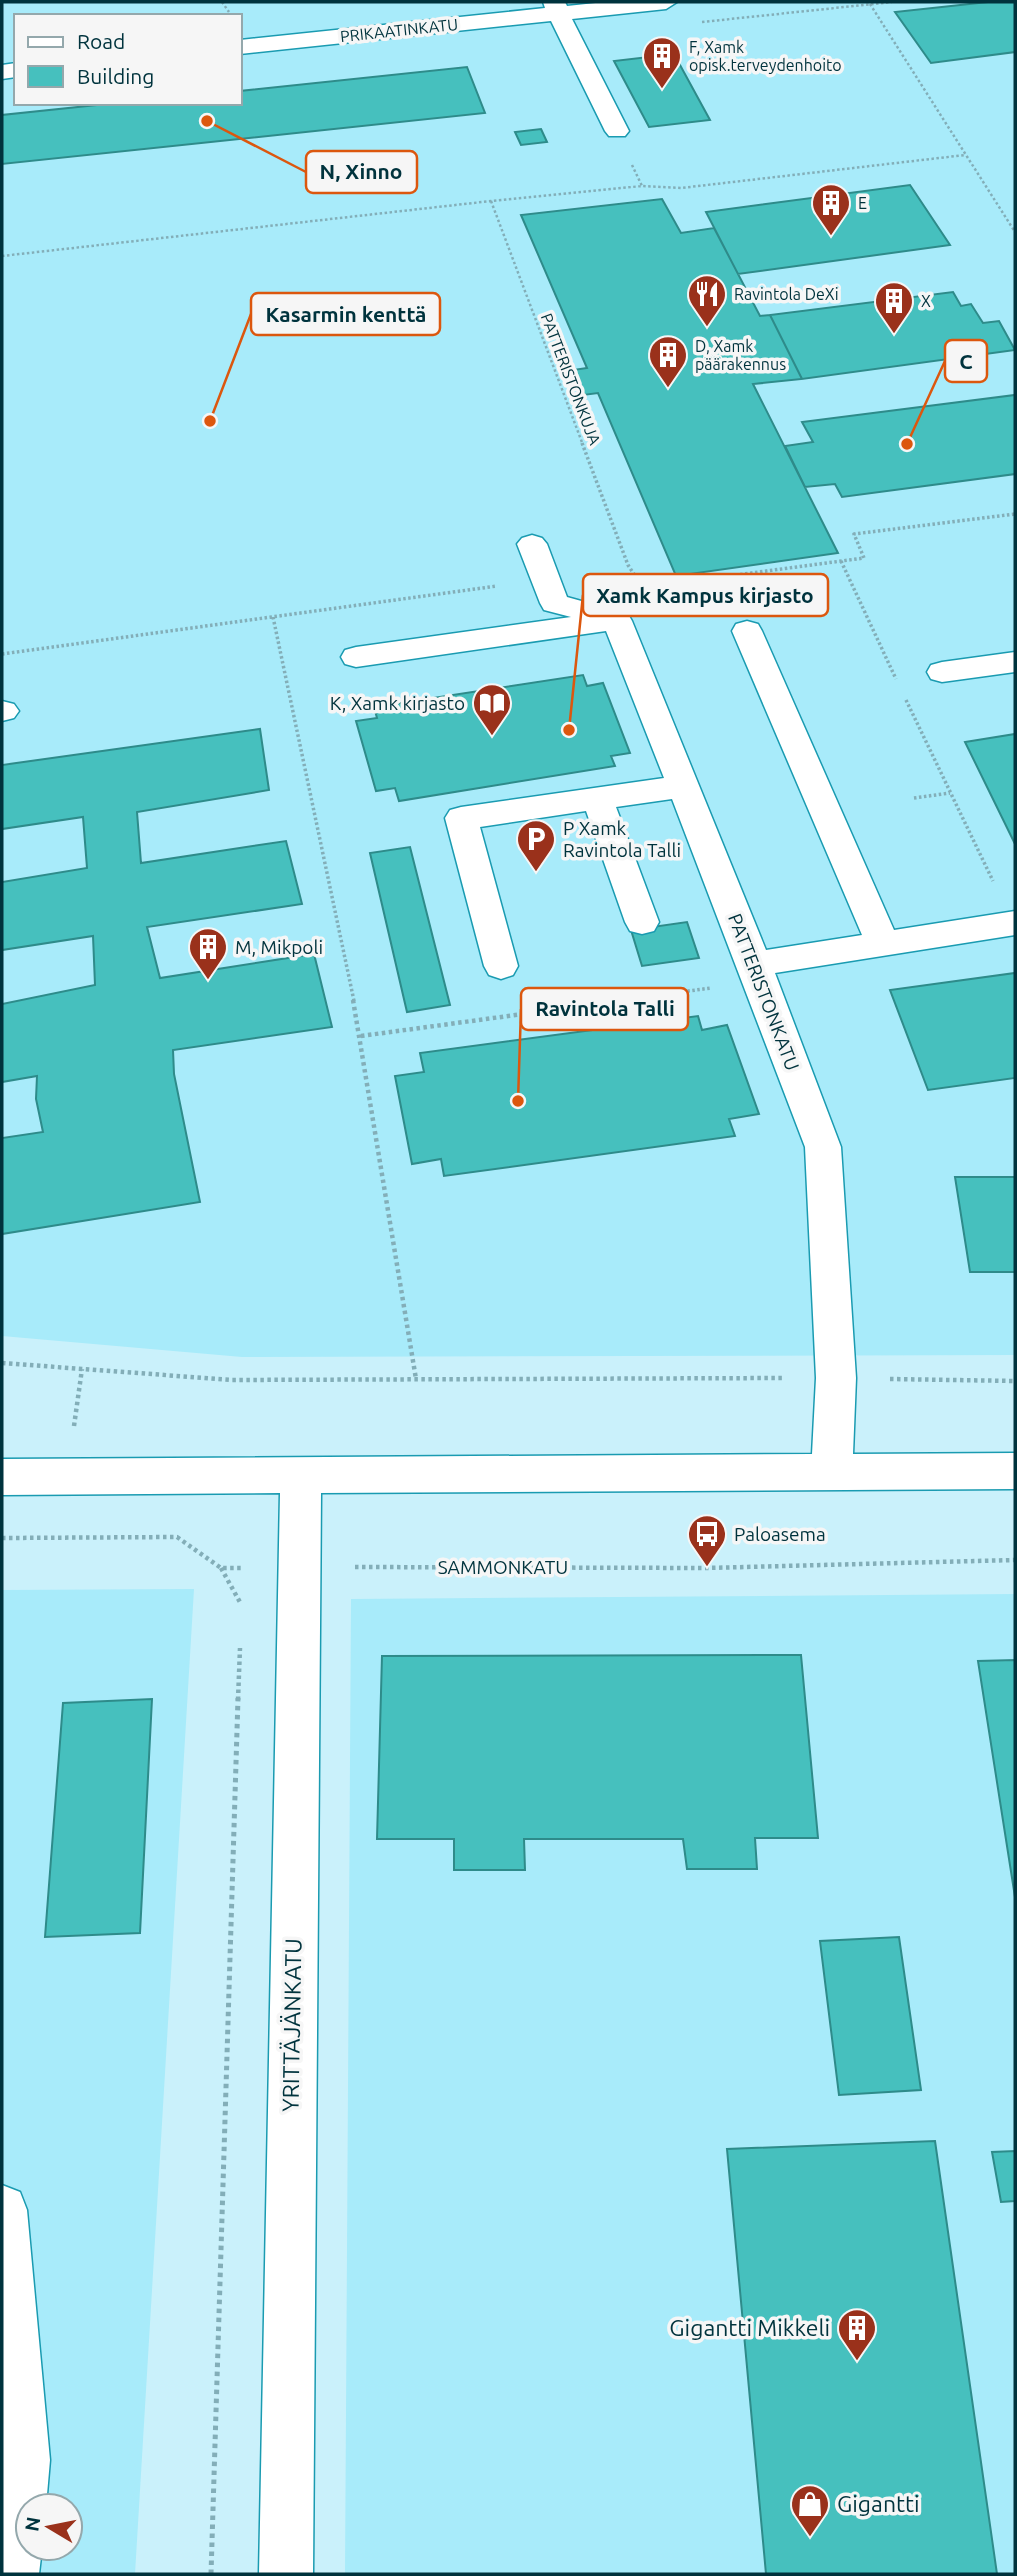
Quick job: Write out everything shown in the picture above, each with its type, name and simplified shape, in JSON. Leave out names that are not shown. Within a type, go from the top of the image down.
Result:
[{"type":"street","name":"PRIKAATINKATU","points":[[242,47],[556,8],[666,2]]},
{"type":"street","points":[[556,8],[617,131]]},
{"type":"street","points":[[532,544],[555,603],[617,621]]},
{"type":"street","points":[[356,657],[617,621]]},
{"type":"street","name":"PATTERISTONKATU","points":[[617,621],[758,973],[823,1147],[836,1377],[832,1471]]},
{"type":"street","points":[[747,631],[884,946]]},
{"type":"street","points":[[943,672],[1015,663]]},
{"type":"street","points":[[501,966],[461,818],[683,786]]},
{"type":"street","points":[[597,798],[642,922]]},
{"type":"street","points":[[758,973],[884,946],[1014,923]]},
{"type":"street","points":[[2,1477],[1015,1471]]},
{"type":"street","name":"YRITTÄJÄNKATU","points":[[285,2574],[301,1477]]},
{"type":"street","points":[[2,2210],[23,2460],[12,2574]]},
{"type":"path","points":[[702,22],[892,2]]},
{"type":"path","points":[[870,4],[1015,232]]},
{"type":"path","points":[[2,256],[491,201],[642,186],[681,188],[965,155]]},
{"type":"path","name":"PATTERISTONKUJA","points":[[491,201],[628,565]]},
{"type":"path","points":[[642,588],[864,558],[854,534],[1015,514]]},
{"type":"path","points":[[841,561],[898,684]]},
{"type":"path","points":[[2,654],[545,579]]},
{"type":"path","points":[[273,617],[361,1036],[416,1379]]},
{"type":"path","points":[[904,696],[1014,923]]},
{"type":"path","points":[[914,798],[950,793]]},
{"type":"path","points":[[361,1036],[758,973]]},
{"type":"path","points":[[2,1363],[232,1380],[836,1377],[1015,1381]]},
{"type":"path","points":[[2,1538],[177,1537],[221,1569],[241,1600],[241,1613]]},
{"type":"path","name":"SAMMONKATU","points":[[221,1569],[706,1568],[1015,1560]]},
{"type":"path","points":[[211,2574],[240,1641]]},
{"type":"shaded area","points":[[2,2],[1015,2],[1015,1355],[242,1357],[2,1336]]},
{"type":"shaded area","points":[[194,1589],[135,2574],[2,2574],[2,1590]]},
{"type":"shaded area","points":[[1015,1594],[1015,2574],[345,2574],[351,1599]]},
{"type":"building","points":[[988,2],[1015,2],[1015,52],[931,63],[895,12]]},
{"type":"building","name":"F, Xamk opisk.terveydenhoito","points":[[674,54],[710,120],[649,127],[614,61]]},
{"type":"building","points":[[467,67],[485,113],[2,164],[2,115],[97,105],[242,105],[242,91]]},
{"type":"building","points":[[541,129],[547,142],[521,145],[515,132]]},
{"type":"building","name":"E","points":[[910,185],[950,245],[738,274],[706,212]]},
{"type":"building","name":"D, Xamk päärakennus","points":[[662,199],[681,233],[714,228],[760,316],[770,315],[802,379],[753,384],[838,553],[676,576],[598,393],[583,395],[573,370],[587,368],[521,215]]},
{"type":"building","name":"X","points":[[953,292],[961,306],[971,304],[983,323],[999,321],[1015,350],[802,379],[770,315]]},
{"type":"building","points":[[1015,395],[1015,474],[842,497],[835,484],[805,487],[785,446],[813,442],[802,422]]},
{"type":"building","name":"K, Xamk kirjasto","points":[[583,675],[587,686],[603,683],[630,753],[611,756],[615,766],[399,801],[395,788],[376,791],[356,721],[377,718],[374,707]]},
{"type":"building","name":"M, Mikpoli","points":[[260,729],[269,790],[137,812],[141,863],[286,841],[302,904],[147,927],[160,978],[314,954],[332,1027],[173,1050],[174,1074],[200,1202],[2,1234],[2,1138],[43,1132],[36,1099],[37,1076],[2,1082],[2,1004],[95,985],[93,936],[2,950],[2,882],[87,868],[83,817],[2,829],[2,765]]},
{"type":"building","points":[[1015,734],[1015,844],[965,742]]},
{"type":"building","points":[[410,847],[450,1005],[407,1012],[370,853]]},
{"type":"building","points":[[687,922],[699,958],[642,966],[631,930]]},
{"type":"building","points":[[1015,973],[1015,1078],[928,1090],[890,990]]},
{"type":"building","points":[[698,1016],[702,1030],[727,1025],[759,1114],[729,1119],[735,1136],[444,1176],[441,1159],[412,1164],[395,1076],[424,1072],[420,1053]]},
{"type":"building","points":[[955,1177],[1015,1177],[1015,1272],[970,1272]]},
{"type":"building","points":[[801,1655],[818,1838],[755,1838],[757,1869],[687,1869],[683,1839],[524,1839],[525,1870],[454,1870],[454,1839],[377,1839],[382,1656]]},
{"type":"building","points":[[1015,1660],[1015,1897],[978,1661]]},
{"type":"building","points":[[152,1699],[140,1933],[45,1937],[63,1703]]},
{"type":"building","points":[[899,1937],[921,2090],[839,2095],[820,1941]]},
{"type":"building","name":"Gigantti Mikkeli","points":[[935,2141],[997,2574],[766,2574],[727,2149]]},
{"type":"building","points":[[1015,2151],[1015,2201],[1001,2202],[992,2152]]},
{"type":"place","name":"F, Xamk opisk.terveydenhoito","points":[[662,90]]},
{"type":"place","name":"N, Xinno","points":[[207,121]]},
{"type":"place","name":"E","points":[[831,237]]},
{"type":"place","name":"Ravintola DeXi","points":[[707,328]]},
{"type":"place","name":"X","points":[[894,335]]},
{"type":"place","name":"D, Xamk päärakennus","points":[[668,389]]},
{"type":"place","name":"Kasarmin kenttä","points":[[210,421]]},
{"type":"place","name":"C","points":[[907,444]]},
{"type":"place","name":"Xamk Kampus kirjasto","points":[[569,730]]},
{"type":"place","name":"K, Xamk kirjasto","points":[[492,737]]},
{"type":"place","name":"P Xamk Ravintola Talli","points":[[536,873]]},
{"type":"place","name":"M, Mikpoli","points":[[208,981]]},
{"type":"place","name":"Ravintola Talli","points":[[518,1101]]},
{"type":"place","name":"Paloasema","points":[[707,1568]]},
{"type":"place","name":"Gigantti Mikkeli","points":[[857,2362]]},
{"type":"place","name":"Gigantti","points":[[810,2538]]}]
